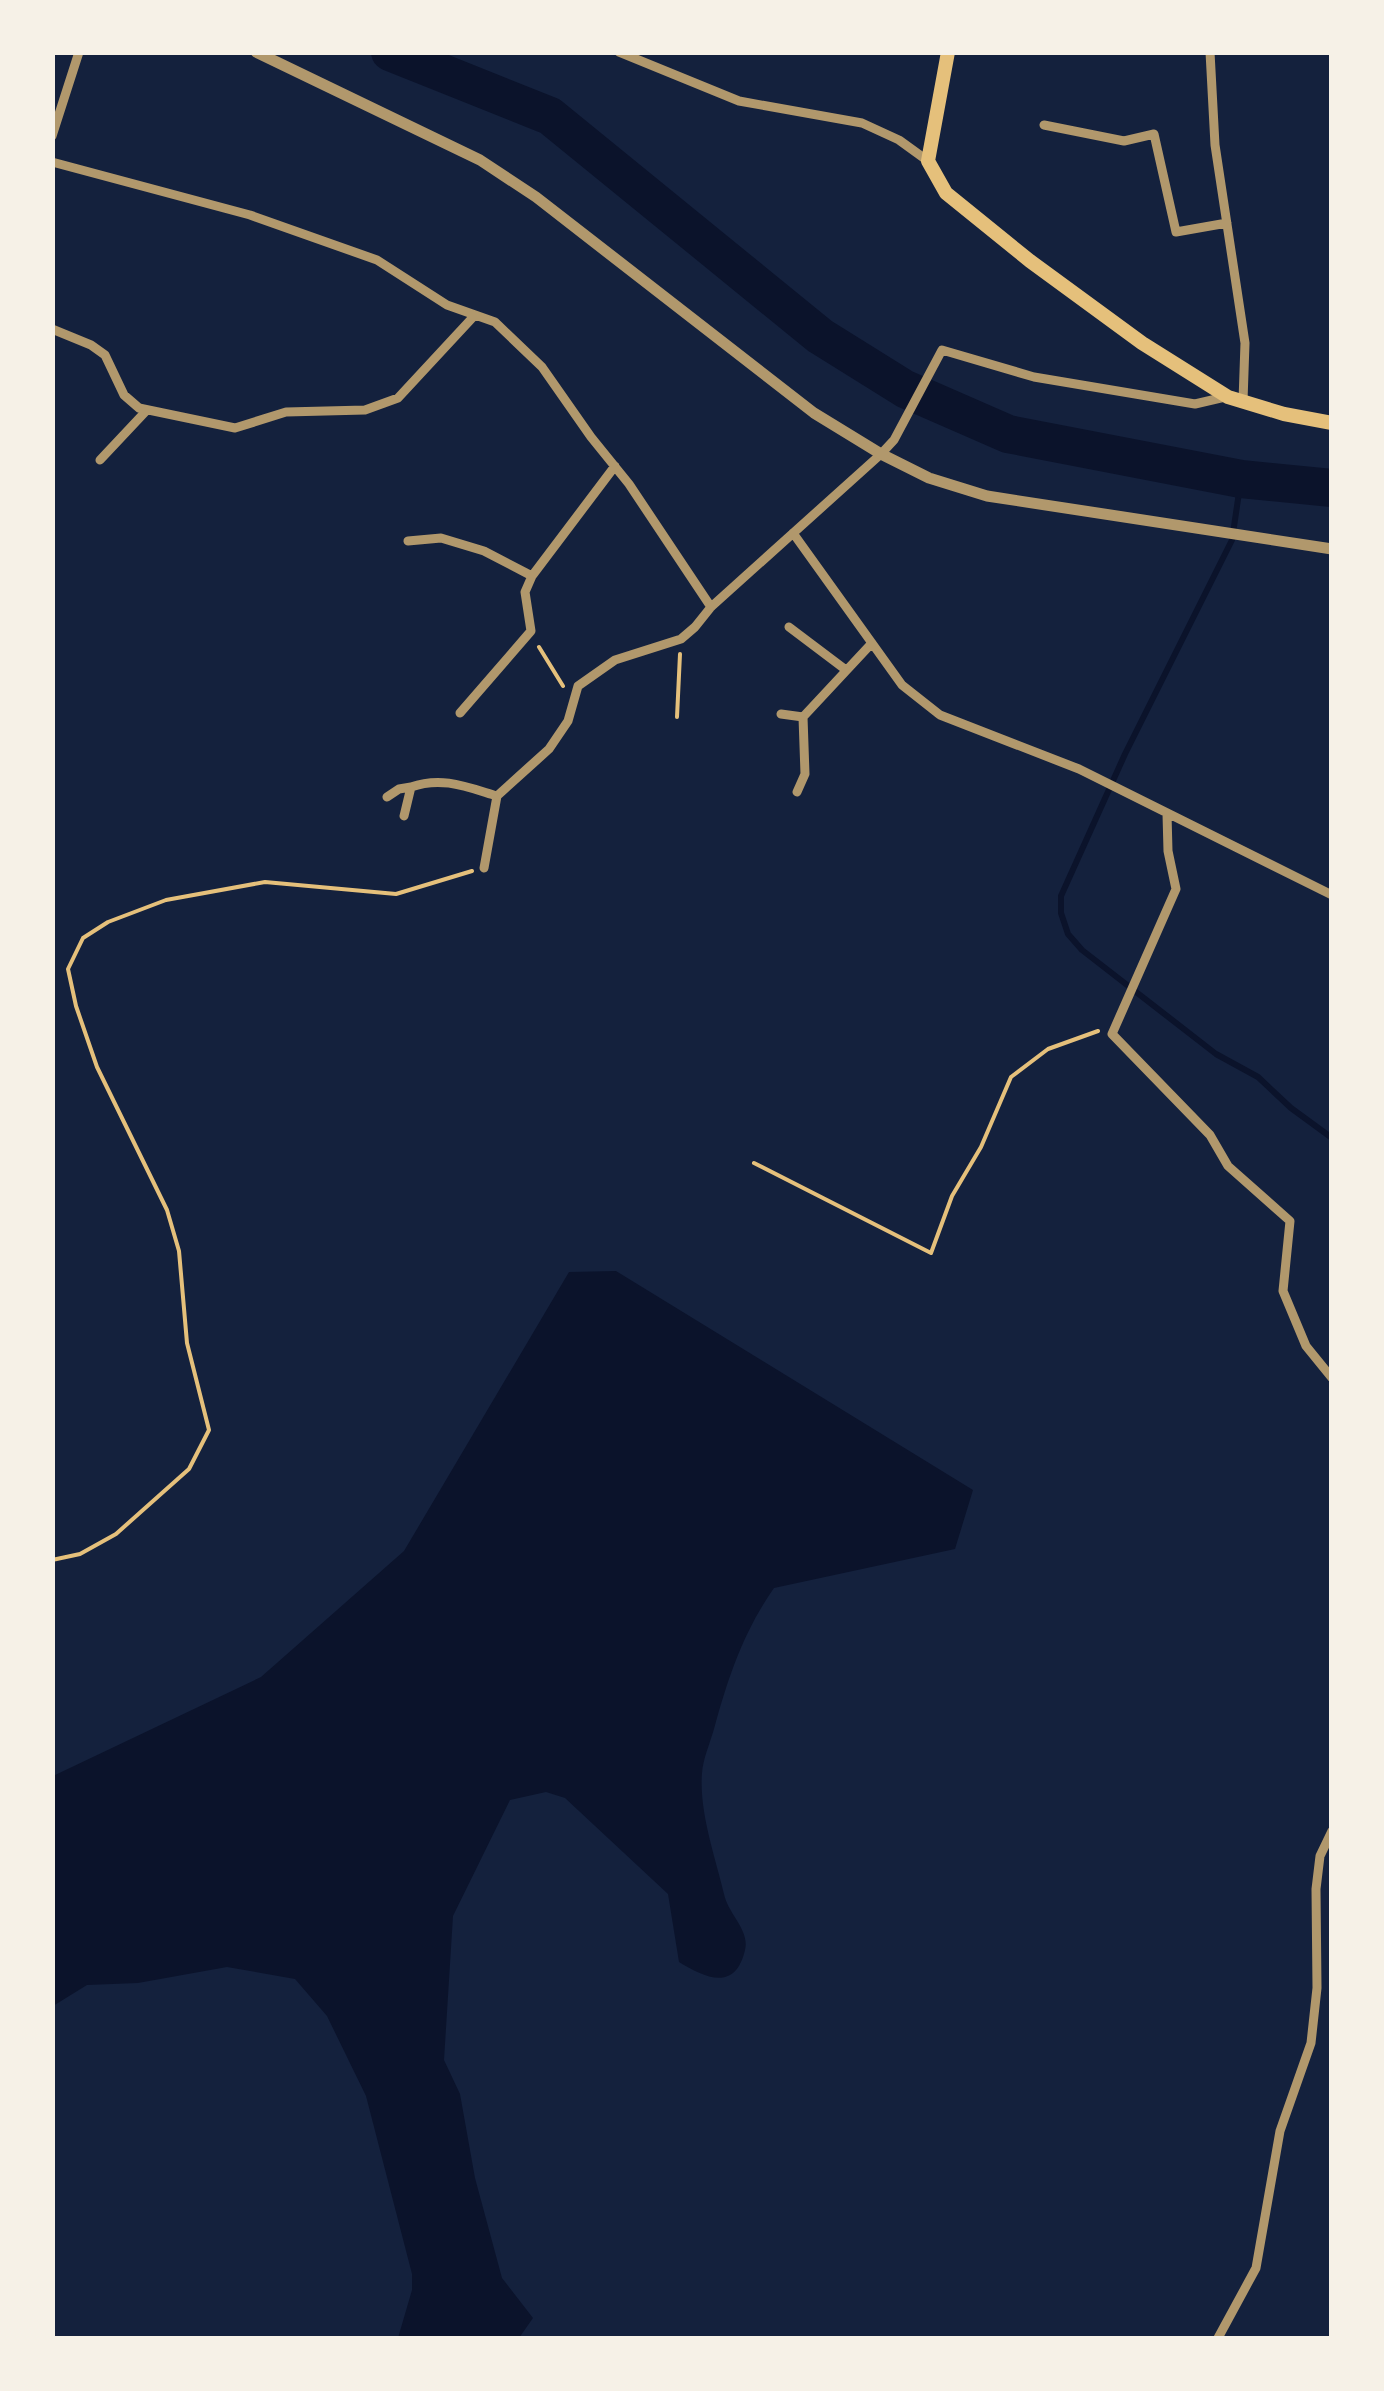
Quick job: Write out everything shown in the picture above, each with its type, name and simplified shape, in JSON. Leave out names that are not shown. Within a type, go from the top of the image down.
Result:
[{"type":"main road","points":[[948,52],[928,161],[946,194],[1142,344],[1228,396],[1332,424]]},
{"type":"street","points":[[52,136],[79,52]]},
{"type":"street","points":[[256,52],[480,160],[536,197],[814,413],[929,478],[986,496],[1332,550]]},
{"type":"street","points":[[619,52],[739,101],[862,123],[900,140],[928,161]]},
{"type":"street","points":[[1210,52],[1215,144],[1246,344],[1243,401]]},
{"type":"street","points":[[1044,124],[1124,141],[1154,134],[1176,232],[1227,223]]},
{"type":"street","points":[[52,162],[250,214],[377,260],[446,305],[495,322],[542,367],[711,607]]},
{"type":"street","points":[[52,328],[105,355],[124,395],[139,408],[235,428],[286,412],[365,410],[398,398],[475,315]]},
{"type":"street","points":[[484,868],[497,796],[550,750],[568,721],[578,686],[616,660],[681,639],[696,628],[711,607],[894,440],[942,350],[1034,377],[1194,404],[1228,396]]},
{"type":"street","points":[[100,460],[147,410]]},
{"type":"street","points":[[460,712],[531,631],[526,592],[532,576],[614,466]]},
{"type":"street","points":[[793,533],[902,685],[940,714],[1079,768],[1332,895]]},
{"type":"street","points":[[408,540],[441,538],[484,551],[532,576]]},
{"type":"street","points":[[788,626],[846,670]]},
{"type":"street","points":[[797,792],[804,774],[803,716],[872,643]]},
{"type":"street","points":[[781,714],[803,716]]},
{"type":"street","points":[[387,797],[427,781],[453,782],[497,796]]},
{"type":"street","points":[[404,816],[412,787]]},
{"type":"street","points":[[1167,814],[1168,851],[1176,889],[1112,1034],[1210,1135],[1228,1166],[1290,1221],[1282,1291],[1306,1346],[1332,1378]]},
{"type":"street","points":[[1218,2338],[1256,2268],[1280,2130],[1311,2043],[1318,1988],[1316,1889],[1320,1856],[1332,1831]]},
{"type":"path","points":[[531,631],[558,681],[574,695]]},
{"type":"path","points":[[677,718],[681,639]]},
{"type":"path","points":[[52,1560],[80,1554],[116,1534],[189,1469],[209,1430],[187,1343],[179,1251],[167,1210],[98,1067],[76,1006],[68,968],[83,938],[108,922],[166,900],[266,882],[396,894],[484,868]]},
{"type":"path","points":[[754,1162],[931,1253],[952,1196],[982,1147],[1010,1078],[1048,1049],[1117,1024]]},
{"type":"water","points":[[616,1271],[973,1490],[955,1549],[774,1588],[745,1639],[702,1773],[712,1849],[726,1901],[746,1943],[734,1972],[718,1978],[679,1962],[668,1894],[565,1798],[546,1792],[510,1800],[453,1916],[444,2060],[460,2094],[475,2178],[502,2278],[533,2318],[519,2338],[398,2338],[412,2290],[412,2274],[366,2096],[327,2016],[295,1979],[227,1967],[138,1983],[87,1985],[53,2006],[53,1776],[261,1677],[404,1551],[569,1272]]},
{"type":"waterway","points":[[390,52],[550,116],[820,336],[905,389],[1008,434],[1241,479],[1332,488]]},
{"type":"waterway","points":[[1241,479],[1232,540],[1125,754],[1061,896],[1061,913],[1068,934],[1082,950],[1216,1054],[1258,1077],[1332,1138]]}]
